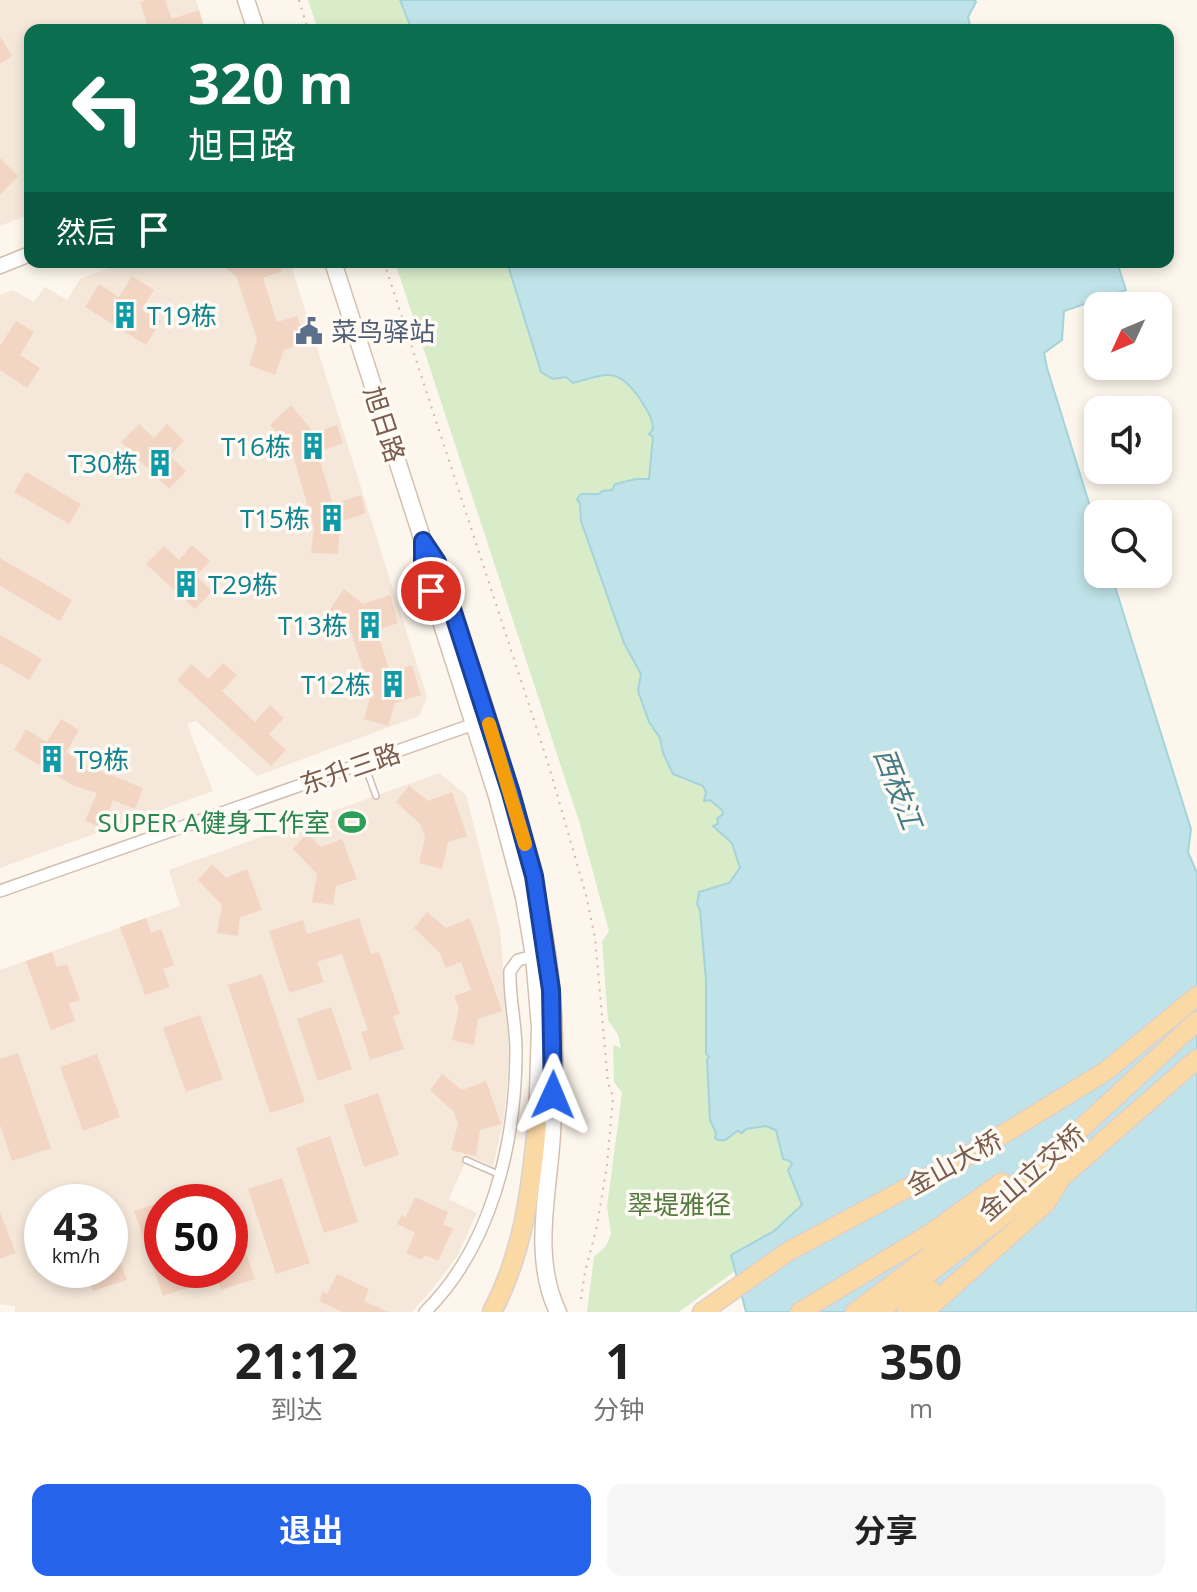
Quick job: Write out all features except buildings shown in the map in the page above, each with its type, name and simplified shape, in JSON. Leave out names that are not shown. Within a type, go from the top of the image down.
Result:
[{"type":"main road","points":[[246,0],[254,24]]},
{"type":"main road","name":"旭日路","points":[[335,268],[423,541],[437,562],[511,793],[534,876],[553,1006],[545,1130]]},
{"type":"main road","name":"旭日路","points":[[423,541],[423,565],[513,851],[534,956],[545,1130]]},
{"type":"main road","name":"金山大桥","points":[[702,1312],[789,1251],[952,1164],[1106,1071],[1197,996]]},
{"type":"main road","name":"金山立交桥","points":[[855,1312],[987,1210],[1197,1021]]},
{"type":"main road","points":[[907,1312],[1197,1059]]},
{"type":"main road","points":[[800,1312],[943,1225],[998,1186],[1086,1113],[1116,1097]]},
{"type":"main road","points":[[492,1312],[521,1237],[545,1130]]},
{"type":"main road","points":[[545,1130],[543,1255],[549,1292],[558,1312]]},
{"type":"main road","name":"金山立交桥","points":[[878,1312],[1032,1191],[1103,1142]]},
{"type":"main road","points":[[924,1312],[1046,1203],[1061,1178]]},
{"type":"street","points":[[0,266],[24,256]]},
{"type":"street","name":"东升三路","points":[[0,891],[474,724]]},
{"type":"street","points":[[425,1312],[443,1292],[473,1247],[490,1208],[511,1110],[516,1063],[510,971],[518,960],[534,956]]},
{"type":"lane","points":[[364,763],[376,796]]},
{"type":"lane","points":[[466,1160],[499,1174]]},
{"type":"path","points":[[299,0],[306,24]]},
{"type":"path","points":[[386,268],[548,763],[586,895],[595,938],[608,1083],[613,1097],[607,1165],[581,1299]]},
{"type":"shaded area","points":[[0,0],[196,0],[203,24],[24,24],[24,216],[0,226]]},
{"type":"shaded area","points":[[109,268],[292,268],[427,697],[419,716],[257,776],[196,721],[187,724],[213,791],[0,868],[0,295],[13,290],[34,302],[45,287],[67,300],[80,279]]},
{"type":"shaded area","points":[[439,773],[466,795],[500,930],[509,1062],[504,1118],[493,1166],[468,1156],[449,1199],[477,1213],[456,1258],[412,1312],[15,1312],[15,1306],[0,1304],[0,970],[180,906],[169,870]]},
{"type":"green space","points":[[308,0],[400,0],[410,24],[316,24]]},
{"type":"green space","name":"翠堤雅径","points":[[397,268],[509,268],[541,372],[553,378],[566,377],[573,383],[600,375],[619,376],[634,391],[648,414],[654,433],[649,480],[635,479],[615,484],[612,490],[602,491],[580,504],[581,521],[624,643],[641,675],[638,691],[660,737],[667,761],[684,780],[703,786],[706,792],[704,801],[710,800],[722,810],[718,824],[714,826],[732,843],[740,869],[729,883],[699,892],[697,903],[706,980],[710,1120],[712,1126],[742,1133],[745,1129],[766,1126],[776,1130],[783,1158],[792,1165],[788,1171],[802,1205],[774,1231],[732,1255],[735,1271],[679,1312],[587,1312],[594,1257],[606,1246],[611,1234],[607,1207],[622,1093],[614,1082],[613,1045],[621,1048],[618,1035],[608,1020],[602,942],[609,931],[579,821]]},
{"type":"water","points":[[400,0],[976,2],[968,17],[970,24],[410,24]]},
{"type":"water","name":"西枝江","points":[[509,268],[1119,268],[1126,290],[1084,292],[1084,304],[1064,311],[1062,340],[1044,353],[1088,500],[1084,500],[1084,588],[1115,588],[1191,829],[1188,852],[1197,873],[1197,1312],[746,1312],[731,1255],[774,1231],[802,1205],[788,1170],[792,1164],[783,1159],[776,1130],[766,1126],[746,1129],[721,1141],[715,1138],[710,1120],[706,980],[697,904],[699,892],[729,883],[740,868],[732,843],[713,826],[718,824],[722,810],[710,800],[704,801],[706,792],[703,786],[673,774],[660,738],[649,722],[638,691],[641,674],[624,643],[581,521],[577,499],[581,494],[612,490],[615,484],[649,479],[652,421],[632,389],[618,377],[604,375],[573,383],[566,377],[553,379],[541,372]]},
{"type":"slow traffic","points":[[489,724],[525,844]]},
{"type":"place","name":"T19栋","points":[[125,315]]},
{"type":"place","name":"菜鸟驿站","points":[[309,331]]},
{"type":"place","name":"T16栋","points":[[313,446]]},
{"type":"place","name":"T30栋","points":[[160,463]]},
{"type":"place","name":"T15栋","points":[[332,518]]},
{"type":"place","name":"T29栋","points":[[186,584]]},
{"type":"place","name":"T13栋","points":[[370,625]]},
{"type":"place","name":"T12栋","points":[[393,684]]},
{"type":"place","name":"T9栋","points":[[52,759]]},
{"type":"place","name":"SUPER A健身工作室","points":[[352,822]]},
{"type":"route","points":[[431,591],[423,565],[423,541],[437,562],[511,793],[534,876],[551,990],[553,1095]]}]
